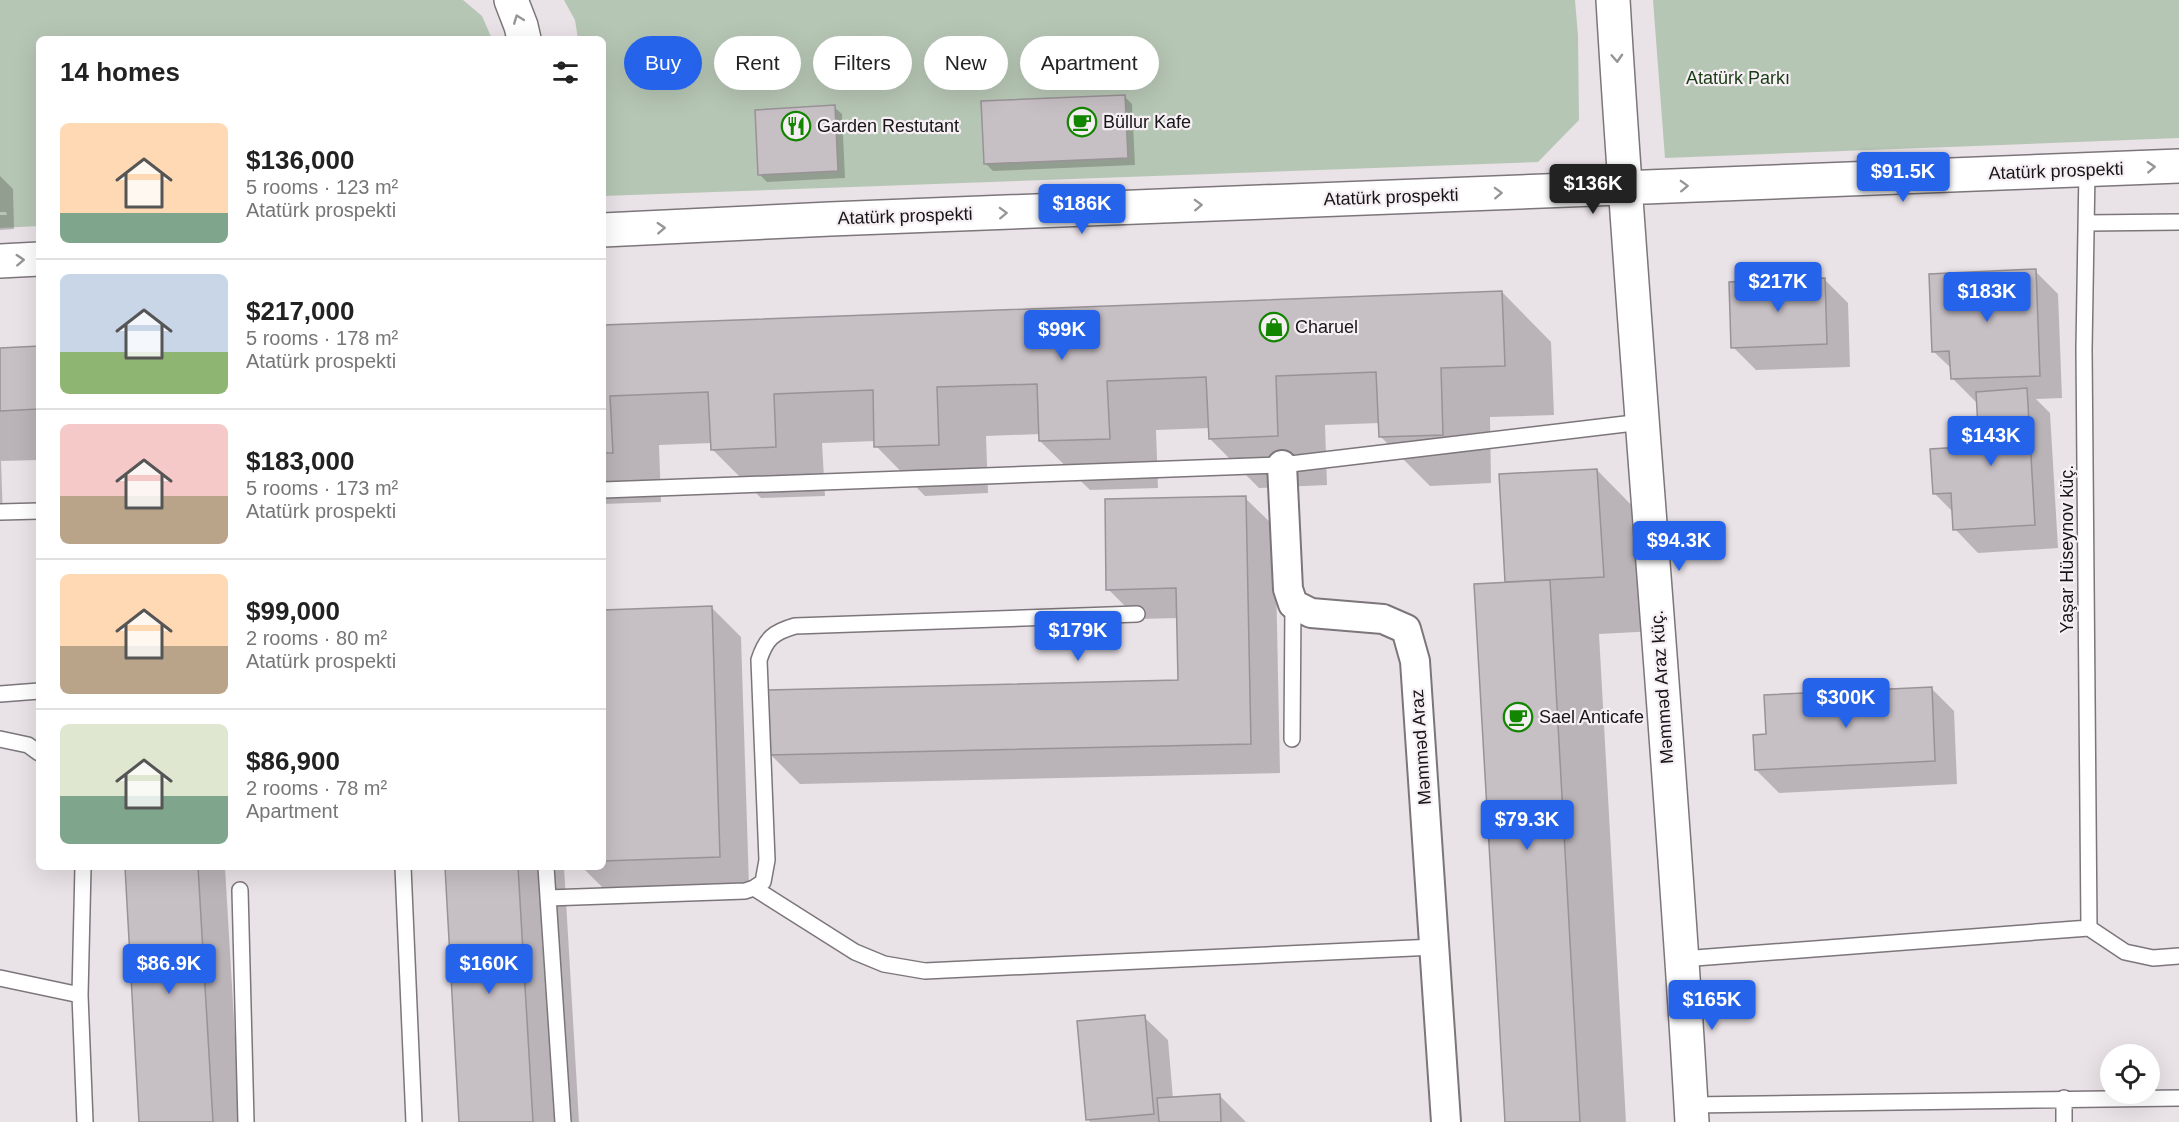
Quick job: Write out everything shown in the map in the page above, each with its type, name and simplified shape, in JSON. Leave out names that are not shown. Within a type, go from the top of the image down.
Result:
[{"type":"main road","points":[[511,0],[522,26],[524,36]]},
{"type":"main road","name":"Məmməd Araz küç.","points":[[1613,0],[1691,1113]]},
{"type":"main road","name":"Atatürk prospekti","points":[[606,230],[2179,166]]},
{"type":"main road","points":[[0,261],[36,259]]},
{"type":"street","points":[[1282,465],[1288,588],[1293,604]]},
{"type":"street","name":"Məmməd Araz","points":[[1293,604],[1311,613],[1383,619],[1406,629],[1415,661],[1446,1122]]},
{"type":"lane","name":"Yaşar Hüseynov küç.","points":[[2088,170],[2084,349],[2089,928]]},
{"type":"lane","points":[[2087,223],[2179,222]]},
{"type":"lane","points":[[606,490],[1282,465],[1642,422]]},
{"type":"lane","points":[[0,512],[36,511]]},
{"type":"lane","points":[[1292,739],[1293,604]]},
{"type":"lane","points":[[548,898],[745,891],[763,882],[767,860],[759,660],[764,645],[771,636],[795,626],[1137,614]]},
{"type":"lane","points":[[0,694],[36,692]]},
{"type":"lane","points":[[0,739],[28,745],[36,751]]},
{"type":"lane","points":[[83,870],[80,995],[85,1122]]},
{"type":"lane","points":[[403,870],[414,1122]]},
{"type":"lane","points":[[546,870],[563,1122]]},
{"type":"lane","points":[[754,888],[855,952],[884,964],[907,969],[1434,947]]},
{"type":"lane","points":[[240,890],[246,1122]]},
{"type":"lane","points":[[1682,959],[2089,928],[2125,952],[2153,958],[2179,956]]},
{"type":"lane","points":[[0,978],[80,995]]},
{"type":"lane","points":[[2064,1098],[2064,1122]]},
{"type":"lane","points":[[1691,1113],[2064,1098],[2179,1098]]},
{"type":"green space","points":[[0,0],[463,0],[482,16],[491,36],[36,36],[36,226],[0,228]]},
{"type":"green space","points":[[564,0],[1575,0],[1579,120],[1538,162],[606,196],[606,36],[578,36],[575,20]]},
{"type":"green space","name":"Atatürk Parkı","points":[[1653,0],[2179,0],[2179,138],[1665,158]]},
{"type":"building","points":[[1125,95],[1128,158],[984,164],[981,101]]},
{"type":"building","points":[[835,105],[838,171],[758,175],[755,110]]},
{"type":"building","points":[[2036,269],[2040,376],[1951,379],[1949,351],[1932,352],[1929,274]]},
{"type":"building","points":[[1825,278],[1827,344],[1731,348],[1729,282]]},
{"type":"building","points":[[1502,291],[1505,366],[1441,368],[1443,435],[1379,437],[1376,372],[1276,376],[1278,436],[1209,439],[1206,377],[1107,381],[1110,439],[1039,441],[1037,384],[937,387],[939,445],[874,447],[873,390],[774,394],[776,447],[711,450],[708,392],[610,396],[613,453],[606,453],[606,325]]},
{"type":"building","points":[[36,346],[36,409],[0,411],[0,348]]},
{"type":"building","points":[[2027,388],[2035,525],[1953,530],[1951,493],[1933,494],[1930,449],[1979,446],[1976,392]]},
{"type":"building","points":[[1597,469],[1604,577],[1505,582],[1499,474]]},
{"type":"building","points":[[1246,496],[1251,744],[769,755],[768,690],[1178,680],[1176,588],[1106,590],[1105,499]]},
{"type":"building","points":[[1550,580],[1580,1122],[1505,1122],[1474,584]]},
{"type":"building","points":[[712,606],[720,857],[606,861],[606,610]]},
{"type":"building","points":[[1932,687],[1935,761],[1755,770],[1753,735],[1766,734],[1764,695]]},
{"type":"building","points":[[125,870],[198,870],[213,1122],[139,1122]]},
{"type":"building","points":[[445,870],[518,870],[533,1122],[459,1122]]},
{"type":"building","points":[[1145,1015],[1154,1114],[1086,1120],[1077,1021]]},
{"type":"building","points":[[1220,1094],[1221,1122],[1159,1122],[1157,1098]]},
{"type":"place","name":"Büllur Kafe","points":[[1082,122]]},
{"type":"place","name":"Garden Restutant","points":[[796,126]]},
{"type":"place","name":"Charuel","points":[[1274,327]]},
{"type":"place","name":"Sael Anticafe","points":[[1518,717]]}]
